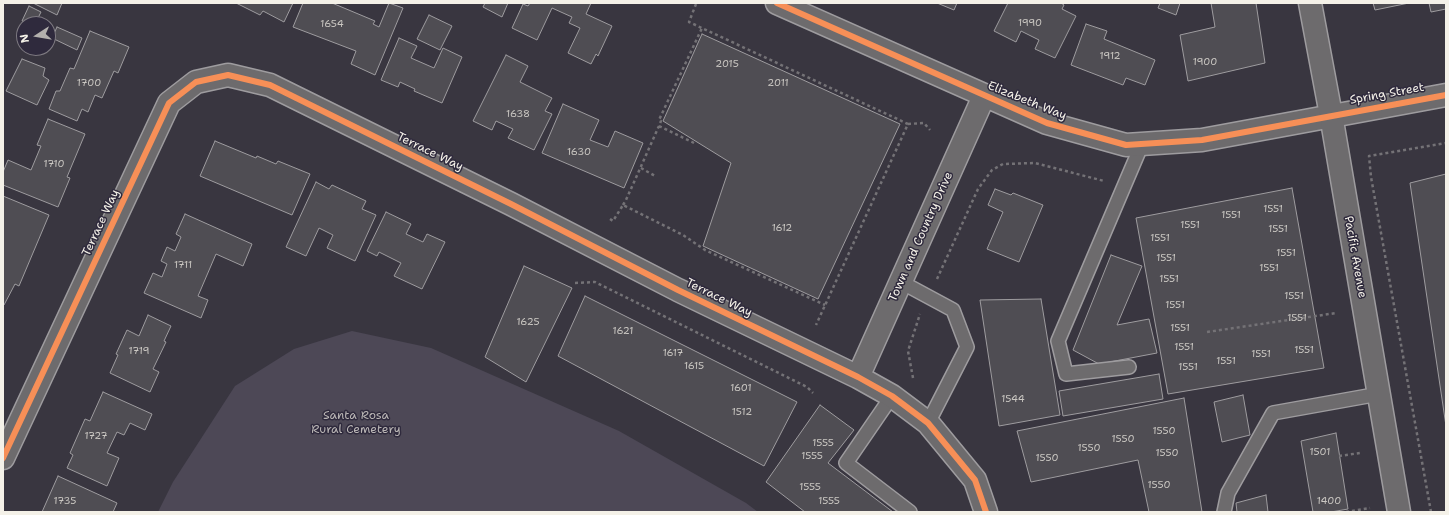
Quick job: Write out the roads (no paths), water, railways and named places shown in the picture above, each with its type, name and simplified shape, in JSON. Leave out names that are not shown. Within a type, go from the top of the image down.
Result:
[{"type":"street","name":"Elizabeth Way","points":[[777,3],[1047,123],[1126,145],[1202,140],[1331,115]]},
{"type":"street","name":"Pacific Avenue","points":[[1310,3],[1400,512]]},
{"type":"street","name":"Terrace Way","points":[[3,458],[169,103],[196,82],[228,75],[270,85],[511,204],[678,290],[858,377],[892,396],[928,423],[975,480],[986,512]]},
{"type":"street","name":"Spring Street","points":[[1331,115],[1446,95]]},
{"type":"street","name":"Town and Country Drive","points":[[858,377],[984,96]]},
{"type":"lane","points":[[1129,367],[1066,374],[1058,341],[1142,144]]},
{"type":"lane","points":[[901,282],[953,310],[967,347],[928,423]]},
{"type":"lane","points":[[1224,512],[1228,493],[1273,413],[1379,394]]},
{"type":"lane","points":[[892,396],[846,463],[910,512]]},
{"type":"park label","name":"Santa Rosa Rural Cemetery","points":[[356,423]]}]
